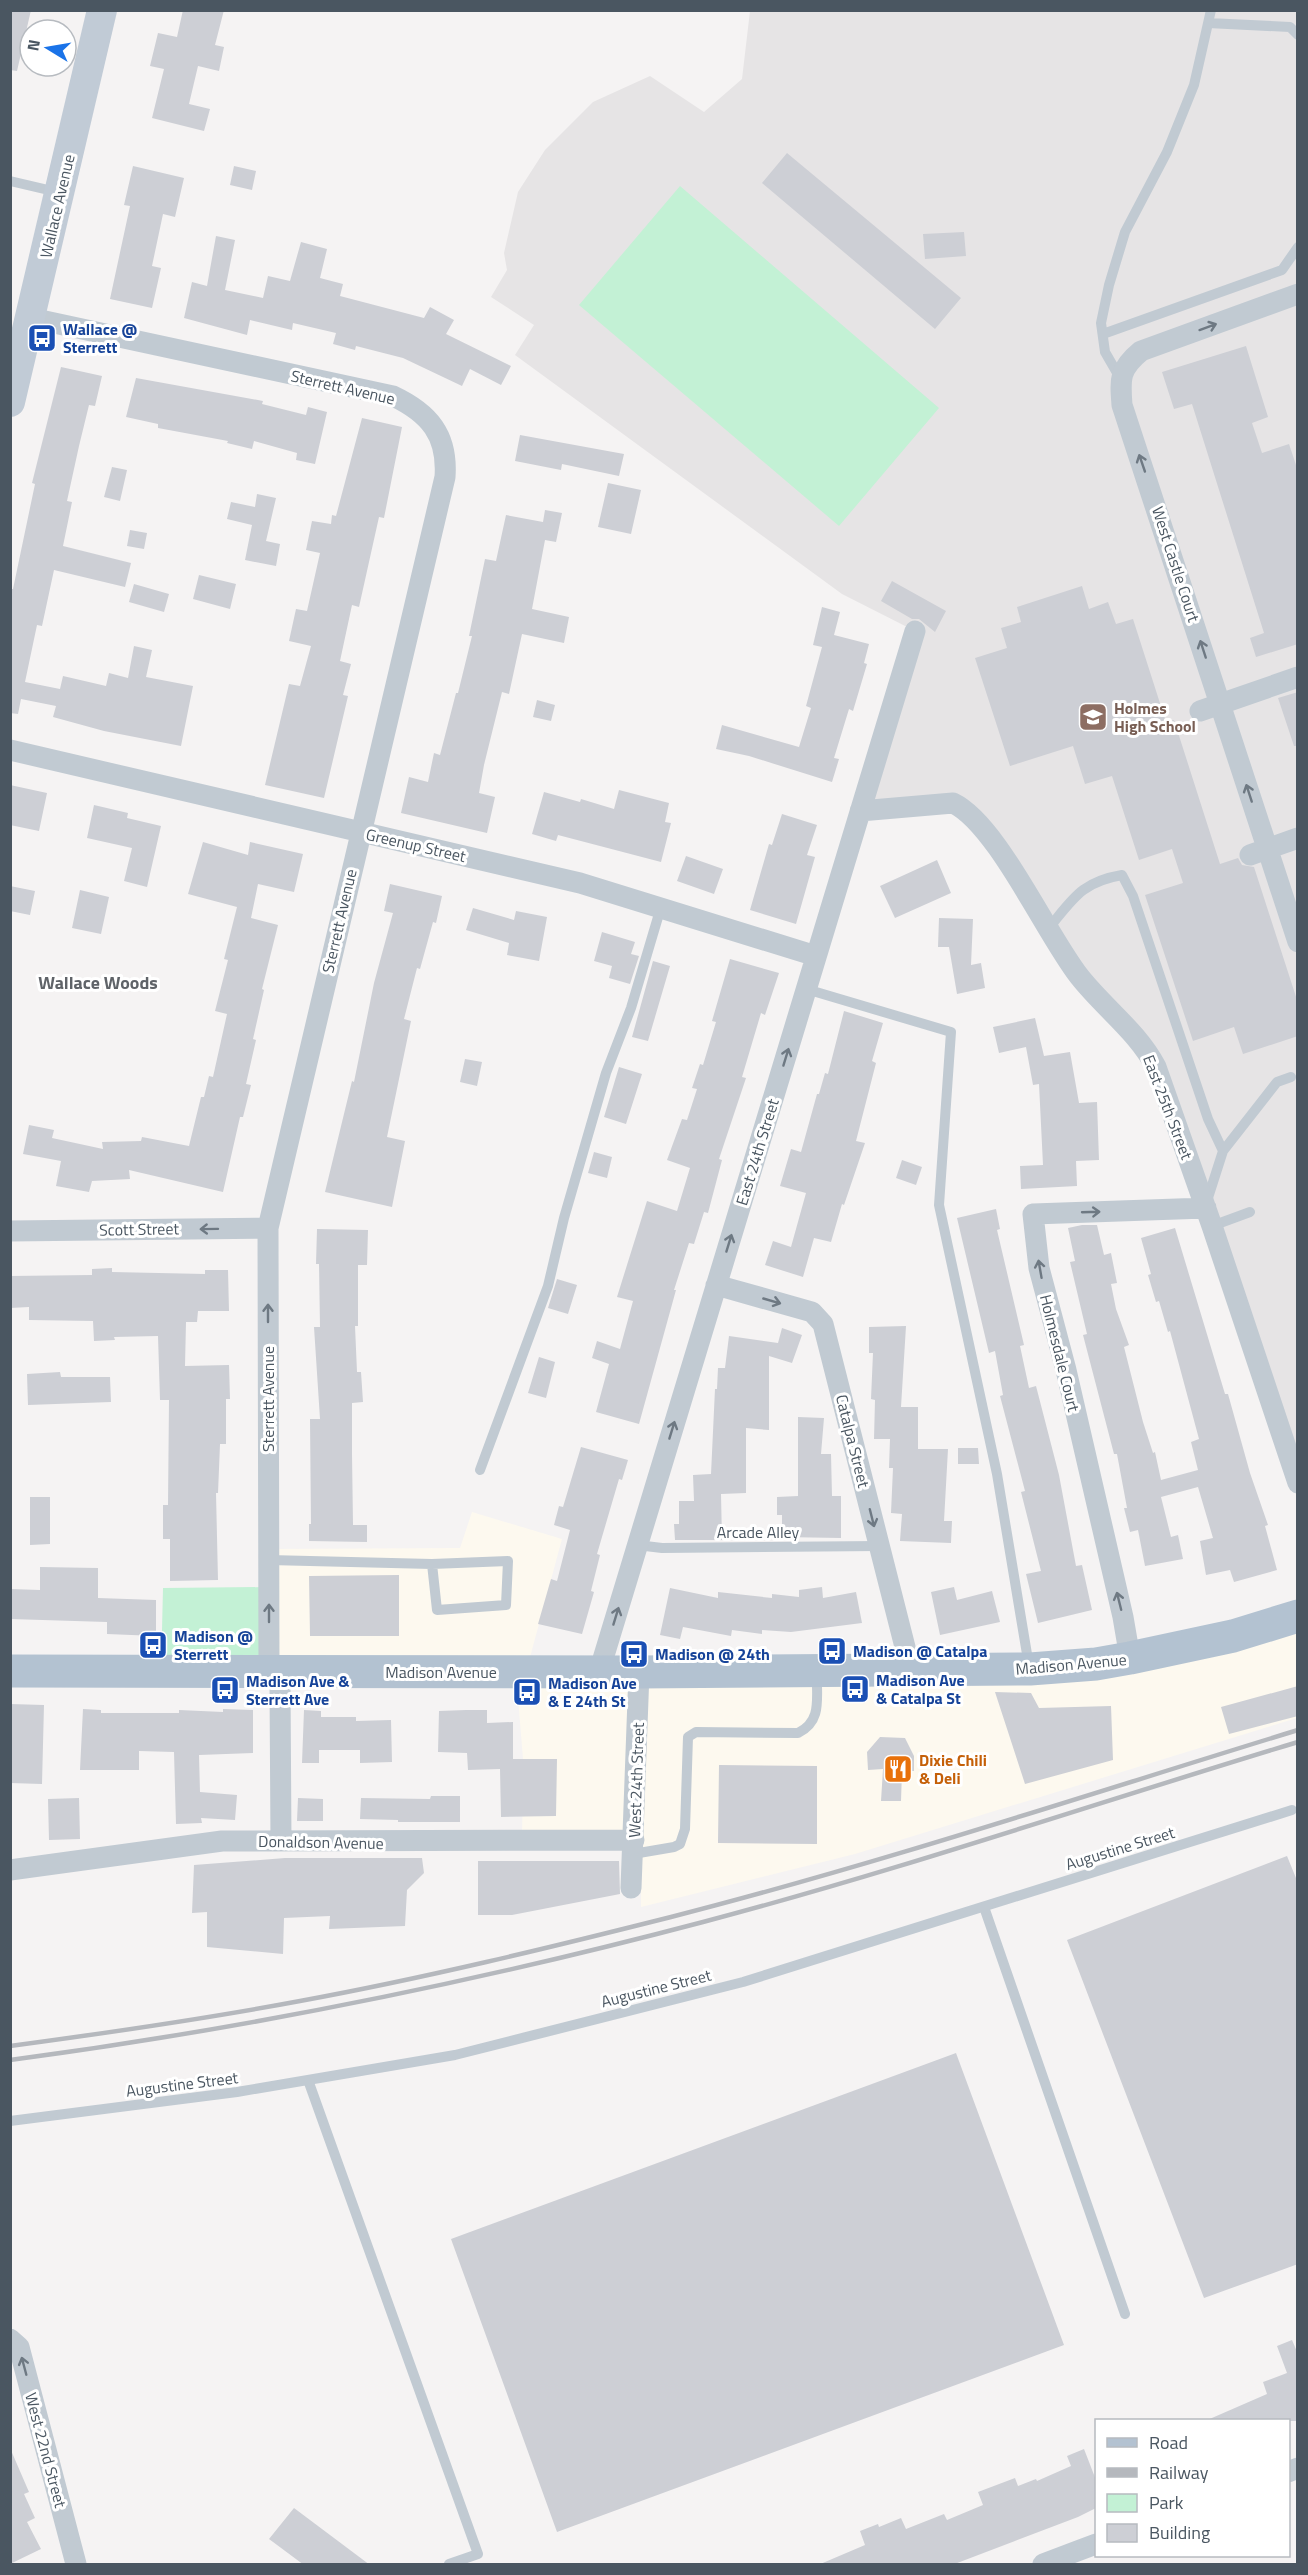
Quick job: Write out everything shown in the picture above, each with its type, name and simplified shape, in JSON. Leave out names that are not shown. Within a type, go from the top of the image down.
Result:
[{"type":"main road","name":"Madison Avenue","points":[[10,1671],[904,1672],[1030,1669],[1096,1664],[1130,1658],[1233,1636],[1298,1616]]},
{"type":"street","name":"Wallace Avenue","points":[[10,402],[102,10]]},
{"type":"street","points":[[1120,378],[1128,362],[1141,351],[1298,294]]},
{"type":"street","name":"Sterrett Avenue","points":[[31,318],[393,396],[423,413],[435,428],[444,449],[445,477],[268,1228],[269,1672],[280,1686],[281,1840]]},
{"type":"street","name":"West Castle Court","points":[[1120,378],[1122,405],[1220,704],[1258,851],[1298,942]]},
{"type":"street","name":"East 24th Street","points":[[599,1672],[915,631]]},
{"type":"street","points":[[1200,711],[1298,677]]},
{"type":"street","name":"Greenup Street","points":[[10,750],[580,883],[816,956]]},
{"type":"street","name":"East 25th Street","points":[[860,811],[953,803],[964,808],[989,836],[1079,976],[1147,1050],[1156,1067],[1209,1217],[1298,1484]]},
{"type":"street","points":[[1258,851],[1298,838]]},
{"type":"street","name":"Holmesdale Court","points":[[1130,1658],[1124,1617],[1066,1370],[1039,1268],[1033,1214],[1209,1217]]},
{"type":"street","name":"Scott Street","points":[[10,1231],[268,1228]]},
{"type":"street","name":"Catalpa Street","points":[[716,1285],[812,1312],[823,1324],[905,1647],[904,1672]]},
{"type":"street","name":"West 24th Street","points":[[631,1888],[639,1672]]},
{"type":"street","name":"Donaldson Avenue","points":[[10,1870],[222,1841],[281,1840],[633,1847]]},
{"type":"street","name":"West 22nd Street","points":[[10,2339],[19,2347],[76,2565]]},
{"type":"street","points":[[1043,2565],[1095,2544]]},
{"type":"lane","points":[[1120,378],[1105,352],[1101,323],[1109,285],[1125,232],[1167,152],[1194,85],[1211,10]]},
{"type":"lane","points":[[1208,22],[1290,27],[1298,35]]},
{"type":"lane","points":[[10,181],[60,193]]},
{"type":"lane","points":[[1103,334],[1282,270],[1298,247]]},
{"type":"lane","points":[[1048,928],[1082,888],[1102,878],[1122,875],[1133,896],[1208,1119],[1223,1151]]},
{"type":"lane","points":[[480,1470],[548,1286],[564,1218],[606,1072],[631,1008],[661,907]]},
{"type":"lane","points":[[806,989],[951,1032],[939,1205],[997,1474],[1030,1669]]},
{"type":"lane","points":[[1250,1212],[1209,1217],[1223,1151],[1277,1082],[1292,1077]]},
{"type":"lane","name":"Arcade Alley","points":[[637,1545],[662,1548],[879,1546]]},
{"type":"lane","points":[[269,1560],[432,1564],[508,1561],[506,1605],[437,1610],[432,1564]]},
{"type":"lane","points":[[633,1847],[674,1847],[682,1839],[685,1829],[688,1737],[696,1732],[798,1733],[809,1728],[816,1716],[817,1672]]},
{"type":"lane","name":"Augustine Street","points":[[10,2121],[237,2092],[455,2055],[743,1982],[1292,1810]]},
{"type":"lane","points":[[984,1907],[1125,2314]]},
{"type":"lane","points":[[308,2080],[478,2554],[449,2565]]},
{"type":"shaded area","name":"Holmes High School","points":[[750,11],[1297,11],[1297,1483],[1156,1067],[964,808],[860,811],[915,631],[842,594],[515,355],[534,325],[491,297],[507,270],[504,253],[518,192],[545,150],[593,102],[650,76],[704,112],[742,79]]},
{"type":"shaded area","points":[[472,1512],[562,1539],[526,1672],[1030,1669],[1297,1616],[1297,1718],[855,1854],[641,1907],[641,1837],[522,1841],[523,1759],[518,1698],[525,1672],[269,1672],[269,1549],[460,1548]]},
{"type":"green space","points":[[680,186],[939,408],[839,526],[579,305]]},
{"type":"green space","points":[[269,1587],[269,1672],[161,1671],[163,1588]]},
{"type":"building","points":[[10,10],[31,10],[29,18],[18,18],[18,67],[17,71],[10,70]]},
{"type":"building","points":[[183,10],[224,10],[215,45],[224,47],[219,71],[198,66],[189,104],[210,109],[204,131],[152,118],[164,69],[150,66],[158,33],[177,37]]},
{"type":"building","points":[[787,153],[961,298],[935,329],[762,183]]},
{"type":"building","points":[[133,166],[184,178],[175,217],[163,214],[152,266],[161,268],[152,308],[110,299],[130,206],[124,205]]},
{"type":"building","points":[[234,166],[256,171],[252,190],[230,185]]},
{"type":"building","points":[[964,232],[966,256],[925,259],[923,234]]},
{"type":"building","points":[[216,236],[235,240],[225,290],[263,298],[268,276],[290,281],[301,242],[327,249],[320,278],[343,284],[340,296],[424,318],[430,307],[454,320],[446,334],[511,366],[501,385],[470,369],[462,386],[403,358],[356,346],[355,350],[333,344],[336,333],[293,323],[292,330],[250,320],[247,335],[184,318],[192,282],[207,286]]},
{"type":"building","points":[[1246,346],[1268,417],[1252,423],[1262,453],[1289,444],[1298,471],[1298,644],[1256,657],[1250,638],[1264,633],[1192,404],[1174,409],[1162,372]]},
{"type":"building","points":[[61,367],[102,376],[95,406],[89,405],[79,446],[67,501],[72,502],[63,546],[131,563],[125,587],[54,570],[42,626],[37,625],[25,682],[60,689],[63,676],[106,686],[109,673],[128,678],[134,646],[152,650],[146,677],[193,686],[181,746],[104,731],[53,717],[56,706],[21,699],[18,714],[10,713],[10,589],[13,589],[35,484],[32,483]]},
{"type":"building","points":[[136,378],[263,401],[262,404],[306,415],[308,407],[327,412],[315,464],[296,460],[297,453],[254,441],[252,449],[227,443],[228,441],[158,428],[158,424],[126,417]]},
{"type":"building","points":[[362,418],[402,427],[384,518],[379,517],[359,607],[352,605],[340,661],[351,664],[343,695],[348,696],[324,798],[265,785],[289,684],[300,686],[311,646],[289,641],[296,609],[307,611],[320,553],[306,550],[312,521],[331,524],[332,515],[336,516]]},
{"type":"building","points":[[520,435],[624,454],[619,476],[562,464],[561,470],[515,461]]},
{"type":"building","points":[[112,467],[127,470],[120,501],[104,497]]},
{"type":"building","points":[[608,483],[641,490],[631,534],[598,527]]},
{"type":"building","points":[[257,494],[276,498],[266,541],[280,544],[276,566],[245,560],[252,525],[227,519],[231,502],[255,507]]},
{"type":"building","points":[[545,510],[562,513],[556,542],[545,540],[532,609],[569,617],[564,643],[522,634],[509,694],[502,692],[479,793],[495,797],[487,833],[401,813],[409,777],[428,782],[434,753],[440,755],[472,636],[469,636],[485,559],[496,561],[506,515],[543,522]]},
{"type":"building","points":[[130,530],[147,533],[144,549],[127,546]]},
{"type":"building","points":[[199,575],[236,584],[230,609],[193,599]]},
{"type":"building","points":[[892,581],[946,611],[935,632],[919,619],[912,619],[881,601]]},
{"type":"building","points":[[134,584],[169,594],[164,612],[129,602]]},
{"type":"building","points":[[1082,586],[1089,609],[1108,602],[1116,624],[1133,619],[1166,722],[1174,720],[1220,864],[1238,858],[1242,865],[1254,867],[1298,1003],[1298,1036],[1243,1054],[1234,1027],[1193,1041],[1145,895],[1183,883],[1172,849],[1139,860],[1112,776],[1085,784],[1073,746],[1010,766],[975,658],[1007,648],[1001,628],[1021,622],[1017,607]]},
{"type":"building","points":[[822,607],[840,612],[834,635],[869,644],[864,663],[867,664],[853,711],[849,709],[834,758],[839,759],[832,782],[749,756],[716,749],[722,725],[799,747],[811,708],[806,706],[822,647],[813,645]]},
{"type":"building","points":[[1298,692],[1298,746],[1294,746],[1278,698]]},
{"type":"building","points":[[537,700],[555,705],[551,721],[533,717]]},
{"type":"building","points":[[10,785],[47,793],[39,831],[10,825]]},
{"type":"building","points":[[619,790],[669,803],[665,822],[671,823],[661,862],[558,835],[556,841],[532,834],[544,792],[580,802],[581,799],[614,809]]},
{"type":"building","points":[[94,805],[128,813],[127,818],[161,826],[147,887],[124,881],[132,848],[87,838]]},
{"type":"building","points":[[782,814],[817,825],[807,855],[815,857],[796,924],[750,910],[769,844],[772,845]]},
{"type":"building","points":[[203,842],[248,855],[250,842],[303,854],[294,892],[258,884],[251,918],[278,925],[262,989],[264,990],[253,1039],[256,1040],[246,1084],[251,1085],[243,1117],[240,1117],[223,1192],[129,1170],[130,1179],[92,1181],[89,1192],[56,1186],[61,1161],[23,1154],[29,1125],[54,1130],[52,1138],[103,1149],[102,1142],[141,1141],[142,1137],[189,1146],[201,1097],[204,1097],[209,1076],[213,1077],[227,1014],[215,1011],[228,960],[224,959],[237,907],[188,894]]},
{"type":"building","points":[[686,856],[723,869],[714,894],[677,881]]},
{"type":"building","points":[[937,860],[951,893],[895,918],[880,886]]},
{"type":"building","points":[[390,884],[442,896],[436,923],[433,922],[420,969],[417,968],[404,1019],[411,1021],[387,1137],[405,1141],[392,1207],[325,1192],[352,1081],[354,1082],[374,983],[393,913],[384,911]]},
{"type":"building","points":[[10,886],[35,891],[30,915],[10,911]]},
{"type":"building","points":[[80,890],[109,897],[101,934],[72,928]]},
{"type":"building","points":[[473,908],[514,920],[516,911],[547,917],[539,961],[507,955],[509,943],[466,930]]},
{"type":"building","points":[[939,918],[973,919],[971,965],[981,963],[985,988],[957,994],[949,947],[938,947]]},
{"type":"building","points":[[602,932],[635,942],[631,954],[639,956],[630,984],[609,978],[612,966],[594,961]]},
{"type":"building","points":[[730,959],[779,973],[765,1015],[761,1013],[742,1077],[746,1078],[719,1159],[722,1160],[708,1213],[704,1212],[694,1244],[689,1243],[674,1290],[676,1290],[639,1424],[596,1412],[609,1364],[592,1358],[597,1341],[620,1349],[633,1301],[617,1297],[647,1201],[677,1211],[690,1168],[667,1160],[682,1119],[687,1120],[697,1089],[692,1088],[700,1064],[703,1065],[716,1022],[712,1021]]},
{"type":"building","points":[[653,961],[670,966],[648,1041],[632,1037]]},
{"type":"building","points":[[844,1011],[883,1023],[872,1061],[876,1063],[856,1141],[865,1143],[844,1205],[842,1204],[831,1242],[814,1238],[803,1277],[765,1265],[773,1241],[791,1247],[806,1193],[780,1186],[791,1149],[801,1152],[817,1094],[819,1094],[825,1073],[828,1074]]},
{"type":"building","points":[[1035,1018],[1044,1056],[1070,1052],[1079,1103],[1097,1102],[1099,1160],[1076,1161],[1077,1186],[1021,1189],[1020,1166],[1043,1165],[1039,1084],[1033,1085],[1026,1047],[999,1053],[993,1027]]},
{"type":"building","points":[[465,1059],[482,1062],[477,1086],[460,1082]]},
{"type":"building","points":[[619,1067],[642,1074],[626,1124],[604,1117]]},
{"type":"building","points":[[594,1152],[612,1157],[607,1178],[588,1173]]},
{"type":"building","points":[[902,1160],[922,1167],[916,1185],[896,1178]]},
{"type":"building","points":[[996,1209],[1000,1229],[997,1230],[1024,1345],[1020,1346],[1029,1388],[1036,1386],[1059,1475],[1076,1566],[1082,1565],[1092,1610],[1038,1623],[1026,1574],[1041,1571],[1021,1492],[1025,1491],[1000,1396],[1003,1395],[995,1351],[989,1353],[957,1218]]},
{"type":"building","points":[[1097,1225],[1104,1255],[1111,1253],[1117,1283],[1111,1284],[1116,1309],[1129,1345],[1124,1347],[1161,1480],[1198,1470],[1191,1442],[1199,1439],[1170,1331],[1168,1332],[1159,1301],[1156,1302],[1148,1275],[1151,1274],[1141,1238],[1175,1228],[1225,1394],[1228,1394],[1250,1473],[1268,1525],[1265,1526],[1277,1570],[1234,1582],[1230,1570],[1206,1575],[1200,1541],[1213,1538],[1198,1487],[1161,1497],[1171,1537],[1178,1535],[1183,1559],[1145,1566],[1138,1530],[1130,1532],[1124,1508],[1127,1508],[1117,1454],[1114,1454],[1083,1335],[1087,1334],[1070,1262],[1075,1261],[1068,1228]]},
{"type":"building","points":[[317,1229],[368,1230],[367,1265],[358,1265],[358,1326],[355,1326],[357,1372],[361,1372],[363,1402],[352,1403],[353,1525],[367,1525],[367,1542],[309,1541],[309,1524],[311,1524],[310,1419],[320,1419],[314,1327],[320,1327],[319,1264],[316,1264]]},
{"type":"building","points":[[112,1268],[112,1272],[205,1274],[205,1270],[228,1270],[229,1311],[198,1311],[197,1322],[186,1322],[185,1366],[229,1365],[230,1399],[226,1399],[226,1444],[220,1444],[218,1493],[216,1493],[218,1580],[170,1581],[170,1539],[163,1539],[163,1505],[168,1505],[169,1400],[160,1400],[158,1336],[114,1337],[115,1340],[94,1341],[93,1321],[29,1320],[29,1307],[10,1308],[10,1276],[92,1275],[92,1269]]},
{"type":"building","points":[[557,1279],[577,1285],[568,1314],[548,1308]]},
{"type":"building","points":[[906,1326],[901,1407],[918,1407],[918,1449],[948,1449],[944,1521],[952,1521],[951,1543],[900,1541],[902,1514],[891,1513],[893,1468],[889,1468],[890,1439],[874,1439],[875,1400],[871,1399],[873,1353],[869,1353],[869,1327]]},
{"type":"building","points":[[782,1328],[802,1335],[792,1363],[769,1356],[769,1430],[746,1428],[746,1493],[721,1494],[722,1540],[675,1540],[674,1524],[679,1524],[679,1501],[694,1501],[693,1475],[711,1474],[715,1389],[717,1389],[718,1368],[725,1368],[729,1336],[778,1343]]},
{"type":"building","points":[[539,1357],[555,1362],[546,1398],[528,1393]]},
{"type":"building","points":[[60,1372],[61,1377],[110,1377],[111,1402],[28,1405],[27,1374]]},
{"type":"building","points":[[798,1417],[824,1418],[821,1454],[831,1454],[832,1496],[841,1496],[841,1538],[782,1537],[782,1515],[777,1515],[777,1497],[798,1496]]},
{"type":"building","points":[[581,1447],[628,1460],[622,1480],[619,1479],[597,1554],[600,1555],[591,1591],[594,1592],[582,1634],[538,1624],[551,1579],[557,1581],[570,1530],[554,1525],[559,1506],[563,1507]]},
{"type":"building","points":[[958,1448],[978,1448],[979,1464],[958,1464]]},
{"type":"building","points":[[30,1497],[50,1497],[50,1544],[30,1545]]},
{"type":"building","points":[[40,1567],[98,1568],[98,1598],[156,1600],[156,1636],[107,1634],[107,1622],[10,1619],[10,1589],[40,1590]]},
{"type":"building","points":[[399,1575],[399,1636],[310,1636],[309,1576]]},
{"type":"building","points":[[822,1587],[823,1598],[856,1592],[862,1623],[791,1632],[762,1630],[762,1634],[732,1630],[731,1636],[683,1627],[680,1639],[660,1635],[670,1588],[718,1598],[718,1592],[772,1598],[772,1594],[799,1597],[799,1590]]},
{"type":"building","points":[[954,1587],[957,1600],[992,1591],[1000,1622],[940,1635],[931,1592]]},
{"type":"building","points":[[1298,1686],[1298,1716],[1229,1734],[1221,1707]]},
{"type":"building","points":[[995,1692],[1031,1693],[1039,1708],[1111,1706],[1113,1760],[1025,1784]]},
{"type":"building","points":[[10,1704],[44,1705],[42,1784],[10,1783]]},
{"type":"building","points":[[83,1709],[101,1710],[101,1713],[253,1710],[253,1753],[199,1755],[200,1792],[237,1795],[235,1820],[201,1818],[202,1823],[176,1824],[174,1752],[139,1751],[139,1770],[80,1770]]},
{"type":"building","points":[[304,1710],[321,1711],[321,1717],[356,1717],[356,1721],[391,1720],[392,1762],[360,1763],[360,1750],[319,1750],[319,1763],[302,1763]]},
{"type":"building","points":[[487,1710],[487,1723],[513,1722],[513,1759],[557,1759],[556,1816],[501,1817],[500,1769],[468,1770],[467,1753],[438,1752],[439,1711]]},
{"type":"building","name":"Dixie Chili & Deli","points":[[880,1737],[905,1738],[914,1756],[914,1771],[902,1771],[901,1801],[881,1801],[883,1769],[868,1770],[867,1752]]},
{"type":"building","points":[[719,1765],[817,1766],[817,1844],[718,1843]]},
{"type":"building","points":[[431,1796],[460,1796],[460,1822],[398,1822],[398,1820],[360,1819],[361,1798],[430,1799]]},
{"type":"building","points":[[79,1798],[80,1839],[49,1840],[48,1799]]},
{"type":"building","points":[[298,1798],[323,1799],[323,1821],[297,1821]]},
{"type":"building","points":[[1287,1856],[1298,1883],[1298,2264],[1204,2298],[1067,1940]]},
{"type":"building","points":[[285,1858],[422,1858],[424,1873],[407,1890],[405,1926],[329,1929],[330,1916],[284,1918],[283,1954],[207,1947],[207,1912],[192,1913],[194,1865]]},
{"type":"building","points":[[478,1861],[619,1861],[620,1894],[512,1915],[478,1915]]},
{"type":"building","points":[[956,2053],[1064,2345],[557,2532],[451,2239]]},
{"type":"building","points":[[1292,2340],[1298,2354],[1298,2421],[1290,2421],[1290,2419],[1210,2419],[1267,2394],[1263,2382],[1287,2373],[1277,2346]]},
{"type":"building","points":[[10,2448],[29,2492],[24,2494],[35,2518],[27,2522],[41,2549],[10,2564]]},
{"type":"building","points":[[1084,2449],[1095,2477],[1095,2508],[1078,2517],[952,2565],[818,2565],[865,2545],[860,2531],[878,2524],[879,2527],[901,2518],[906,2529],[944,2514],[947,2520],[983,2505],[978,2492],[1015,2478],[1018,2486],[1036,2479],[1037,2481],[1071,2466],[1067,2456]]},
{"type":"building","points":[[294,2508],[370,2565],[304,2565],[269,2539]]},
{"type":"railway","points":[[10,2046],[228,2014],[300,2001],[579,1940],[829,1874],[1298,1730]]},
{"type":"railway","points":[[10,2060],[272,2019],[446,1984],[618,1944],[853,1880],[1298,1742]]},
{"type":"place","name":"Wallace @ Sterrett","points":[[42,338]]},
{"type":"place","name":"Holmes High School","points":[[1093,717]]},
{"type":"place","name":"Madison @ Sterrett","points":[[153,1645]]},
{"type":"place","name":"Madison @ Catalpa","points":[[832,1651]]},
{"type":"place","name":"Madison @ 24th","points":[[634,1654]]},
{"type":"place","name":"Madison Ave & Catalpa St","points":[[855,1689]]},
{"type":"place","name":"Madison Ave & Sterrett Ave","points":[[225,1690]]},
{"type":"place","name":"Madison Ave & E 24th St","points":[[527,1692]]},
{"type":"place","name":"Dixie Chili & Deli","points":[[898,1769]]},
{"type":"district","name":"Wallace Woods","points":[[98,982]]}]
